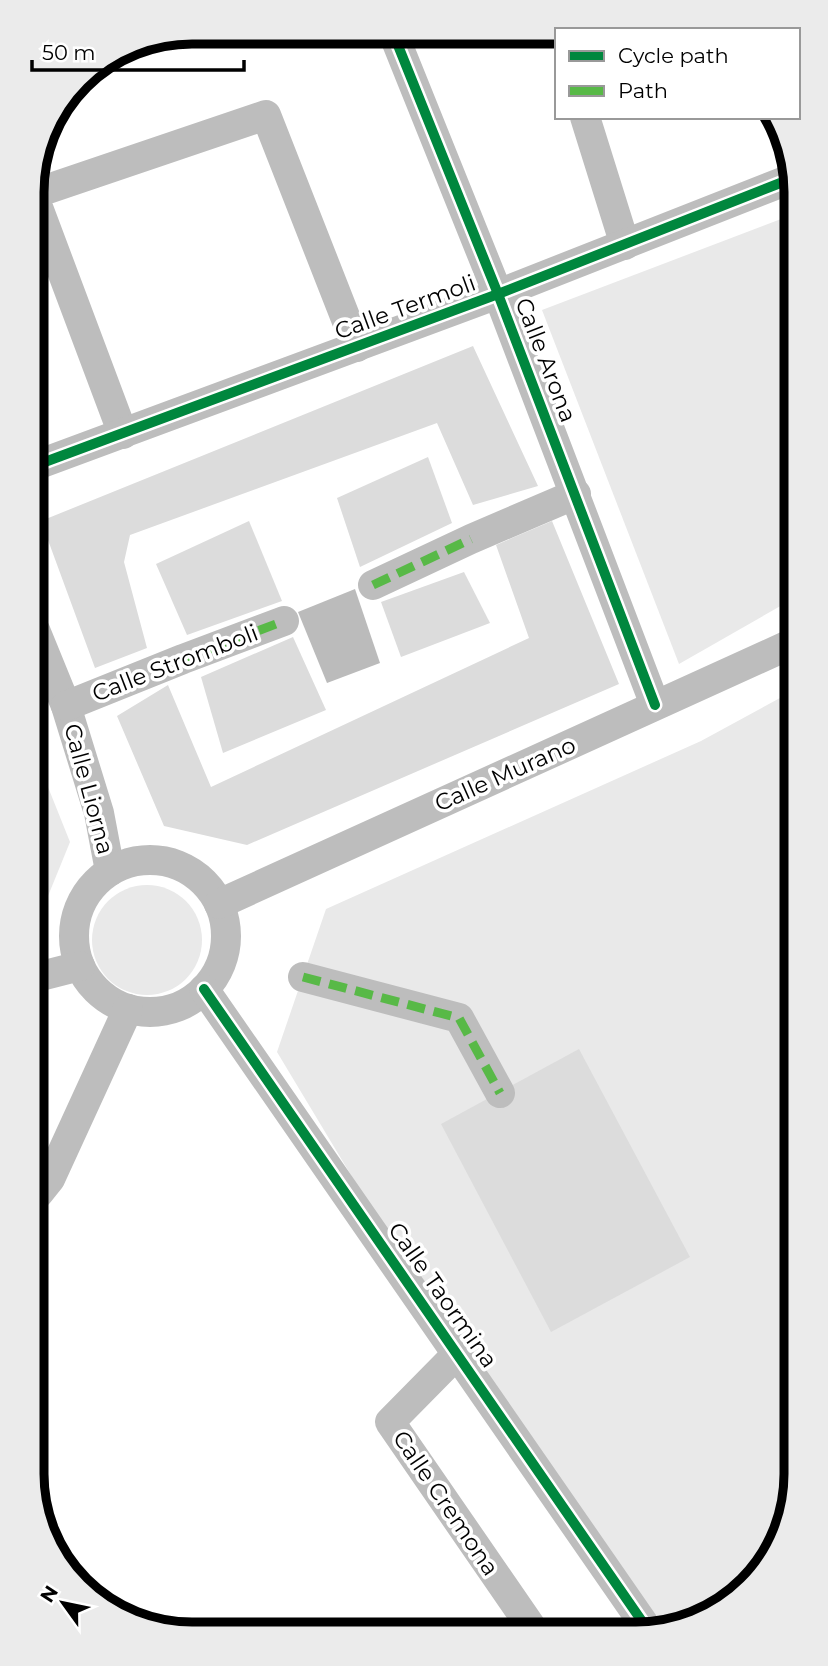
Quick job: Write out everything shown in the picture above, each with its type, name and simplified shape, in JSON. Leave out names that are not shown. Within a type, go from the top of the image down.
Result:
[{"type":"street","name":"Calle Arona","points":[[397,44],[576,494],[655,705]]},
{"type":"street","points":[[44,190],[266,115],[357,347]]},
{"type":"street","points":[[586,119],[625,245]]},
{"type":"street","name":"Calle Termoli","points":[[44,463],[498,295],[783,182]]},
{"type":"street","points":[[44,223],[123,434]]},
{"type":"street","points":[[373,585],[576,494]]},
{"type":"street","name":"Calle Stromboli","points":[[66,706],[285,621]]},
{"type":"street","name":"Calle Murano","points":[[219,904],[784,647]]},
{"type":"street","name":"Calle Liorna","points":[[44,652],[66,706],[100,813],[110,870]]},
{"type":"street","points":[[160,860],[184,868],[205,883],[219,904],[225,926],[225,949],[218,971],[204,989],[188,1002],[169,1009],[148,1012],[128,1009],[108,999],[92,985],[80,965],[74,945],[75,923],[81,902],[93,885],[110,870],[134,861],[160,860]]},
{"type":"street","points":[[44,975],[80,965]]},
{"type":"street","points":[[303,977],[459,1018],[500,1093]]},
{"type":"street","name":"Calle Taormina","points":[[204,989],[642,1622]]},
{"type":"street","points":[[44,1186],[50,1179],[128,1009]]},
{"type":"street","name":"Calle Cremona","points":[[458,1353],[390,1422],[528,1622]]},
{"type":"shaded area","points":[[784,218],[784,604],[679,664],[542,310]]},
{"type":"shaded area","points":[[355,589],[380,663],[327,683],[298,612]]},
{"type":"shaded area","points":[[784,696],[784,1484],[773,1531],[754,1564],[741,1579],[702,1607],[674,1617],[642,1622],[458,1353],[277,1052],[326,909],[701,741]]},
{"type":"shaded area","points":[[44,777],[70,842],[44,906]]},
{"type":"shaded area","points":[[147,885],[168,889],[186,901],[198,919],[202,940],[198,961],[186,979],[168,991],[147,995],[126,991],[108,979],[96,961],[92,940],[96,919],[108,901],[126,889]]},
{"type":"building","points":[[473,346],[538,486],[473,505],[437,423],[130,535],[124,562],[147,648],[95,668],[44,529],[44,520]]},
{"type":"building","points":[[428,457],[452,523],[360,567],[337,498]]},
{"type":"building","points":[[249,521],[282,601],[187,635],[156,564]]},
{"type":"building","points":[[552,521],[619,684],[247,845],[164,826],[117,716],[168,685],[211,787],[529,638],[496,545]]},
{"type":"building","points":[[464,572],[490,623],[401,657],[381,602]]},
{"type":"building","points":[[293,637],[326,710],[223,753],[201,677]]},
{"type":"building","points":[[579,1049],[690,1257],[551,1332],[441,1124]]},
{"type":"marked path","points":[[373,585],[471,539]]},
{"type":"marked path","points":[[183,659],[284,621]]},
{"type":"marked path","points":[[303,977],[459,1018],[500,1093]]},
{"type":"cycle path","points":[[397,44],[498,294],[655,705]]},
{"type":"cycle path","points":[[44,462],[498,294],[783,182]]},
{"type":"cycle path","points":[[204,989],[642,1622]]}]
